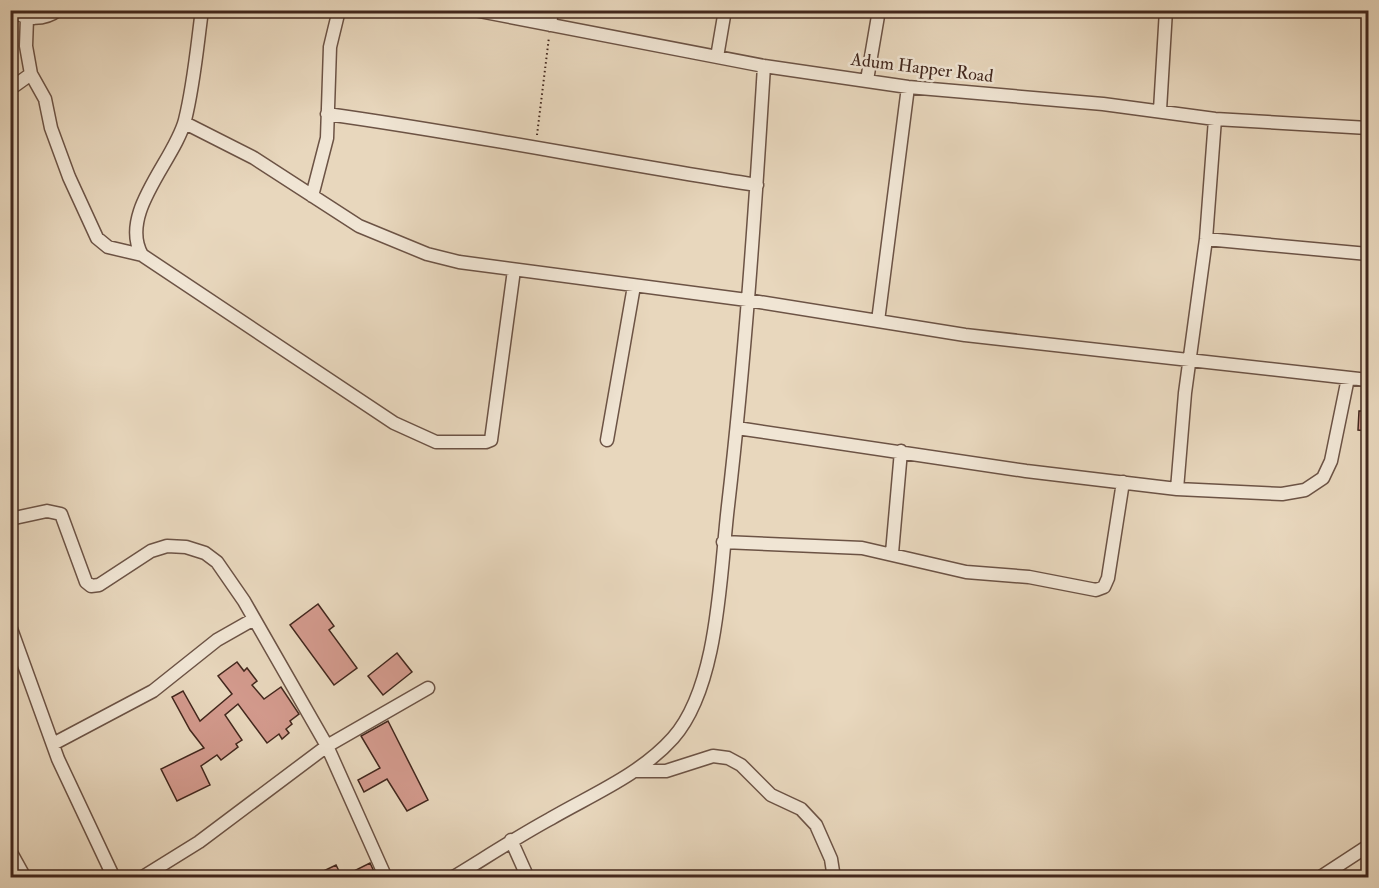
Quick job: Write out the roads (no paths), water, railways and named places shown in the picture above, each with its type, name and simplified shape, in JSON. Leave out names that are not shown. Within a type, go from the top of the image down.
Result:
[{"type":"street","points":[[13,10],[27,18],[50,16],[58,10]]},
{"type":"street","points":[[142,255],[136,246],[135,232],[140,212],[184,123],[192,87],[202,10]]},
{"type":"street","points":[[312,196],[327,138],[330,47],[339,10]]},
{"type":"street","name":"Adum Happer Road","points":[[474,10],[764,66],[908,87],[1160,110],[1215,118],[1368,128]]},
{"type":"street","points":[[550,25],[552,10]]},
{"type":"street","points":[[717,57],[725,10]]},
{"type":"street","points":[[867,80],[879,10]]},
{"type":"street","points":[[1160,110],[1166,10]]},
{"type":"street","points":[[27,18],[26,46],[31,74],[45,99],[51,128],[65,168],[96,238],[108,247],[142,255],[394,423],[428,440],[443,443],[491,440],[514,270]]},
{"type":"street","points":[[452,878],[512,840],[634,771],[673,738],[696,698],[710,652],[718,609],[723,542],[737,428],[757,185],[764,66]]},
{"type":"street","points":[[10,89],[31,74]]},
{"type":"street","points":[[878,321],[908,87]]},
{"type":"street","points":[[327,114],[424,128],[535,149],[757,185]]},
{"type":"street","points":[[1177,489],[1190,361],[1206,239],[1215,118]]},
{"type":"street","points":[[184,123],[254,158],[359,226],[427,254],[514,270],[747,300],[1033,343],[1368,380]]},
{"type":"street","points":[[1206,239],[1368,254]]},
{"type":"street","points":[[608,440],[634,286]]},
{"type":"street","points":[[737,428],[1177,489],[1282,494],[1305,490],[1323,478],[1331,461],[1348,378]]},
{"type":"street","points":[[892,553],[901,451]]},
{"type":"street","points":[[723,542],[831,546],[892,553],[966,572],[1029,577],[1095,590],[1104,587],[1108,578],[1123,482]]},
{"type":"street","points":[[10,519],[47,511],[61,514],[86,582],[91,586],[99,585],[151,551],[167,546],[186,547],[205,553],[217,562],[254,618],[327,746],[386,878]]},
{"type":"street","points":[[53,744],[153,691],[217,640],[254,618]]},
{"type":"street","points":[[10,626],[53,744],[114,878]]},
{"type":"street","points":[[141,878],[208,836],[327,746],[428,688]]},
{"type":"street","points":[[634,771],[666,771],[713,756],[728,758],[741,765],[771,795],[801,809],[816,825],[831,859],[834,878]]},
{"type":"street","points":[[512,840],[528,878]]},
{"type":"street","points":[[1319,878],[1368,846]]},
{"type":"street","points":[[10,851],[24,878]]}]
